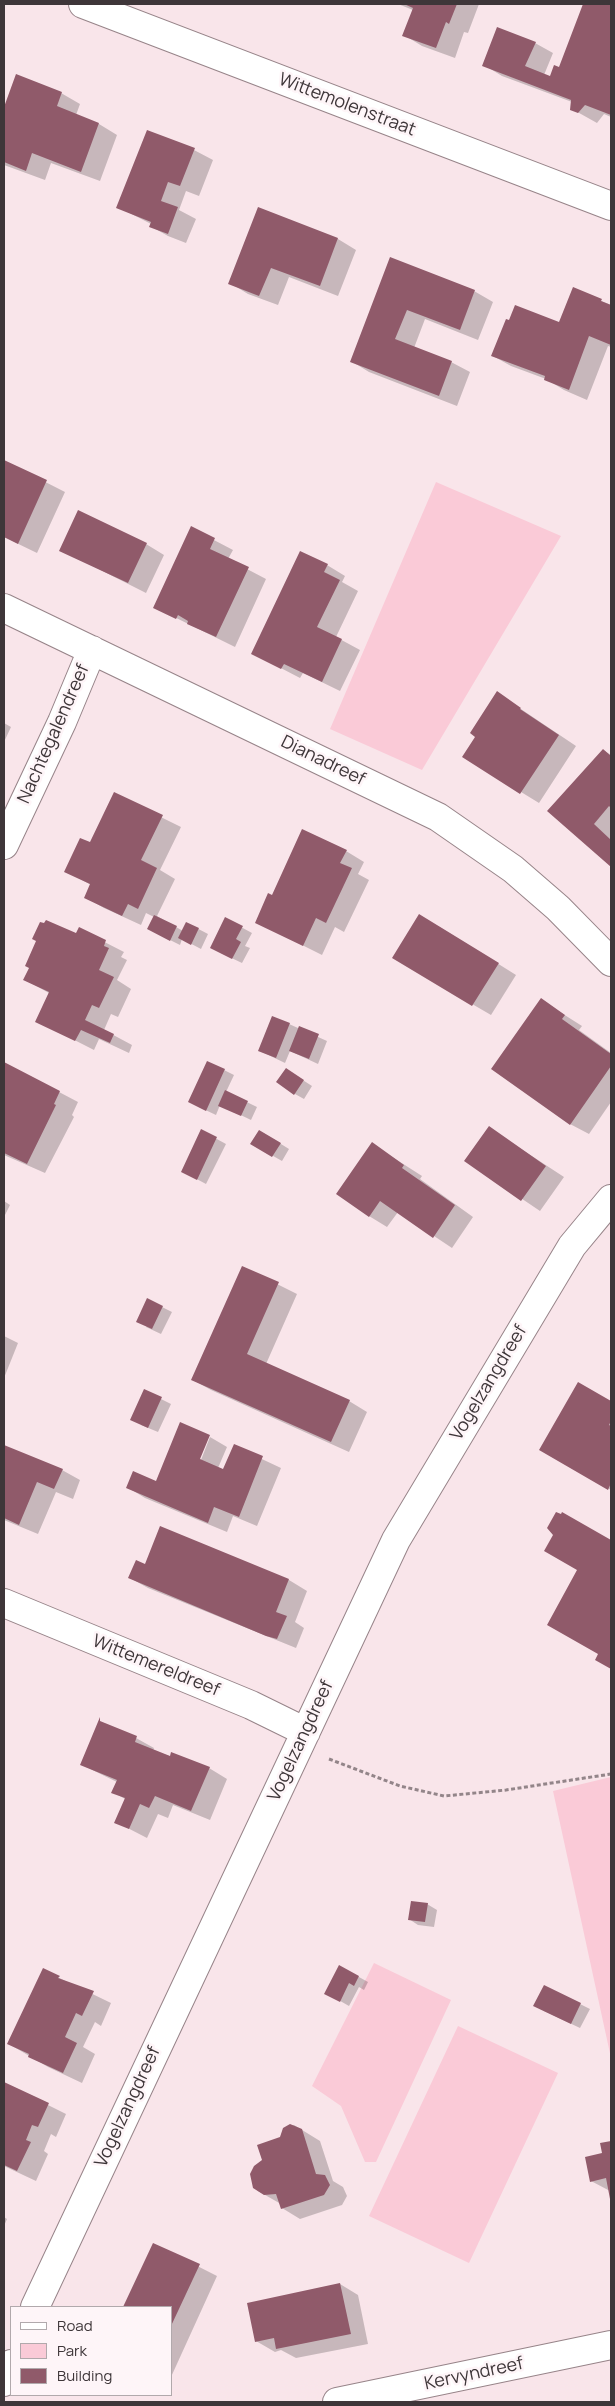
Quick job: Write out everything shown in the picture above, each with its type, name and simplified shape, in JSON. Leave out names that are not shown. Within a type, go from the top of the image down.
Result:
[{"type":"street","name":"Wittemolenstraat","points":[[83,4],[611,206]]},
{"type":"street","name":"Dianadreef","points":[[4,608],[438,817],[514,869],[558,908],[611,962]]},
{"type":"street","name":"Nachtegalendreef","points":[[4,845],[62,722],[92,650]]},
{"type":"street","name":"Vogelzangdreef","points":[[35,2306],[396,1540],[572,1246],[611,1199]]},
{"type":"street","name":"Wittemereldreef","points":[[4,1603],[251,1705],[302,1740]]},
{"type":"street","name":"Kervyndreef","points":[[337,2402],[611,2345]]},
{"type":"street","points":[[4,2382],[10,2367]]},
{"type":"path","points":[[302,1740],[400,1786],[444,1796],[506,1790],[611,1774]]},
{"type":"green space","points":[[436,482],[561,536],[422,770],[330,729]]},
{"type":"green space","points":[[611,1777],[611,2058],[553,1791]]},
{"type":"green space","points":[[374,1963],[451,2000],[376,2162],[365,2162],[341,2106],[312,2086]]},
{"type":"green space","points":[[458,2026],[558,2073],[469,2263],[369,2216]]},
{"type":"building","points":[[404,4],[457,4],[449,24],[446,22],[436,48],[402,36],[413,8]]},
{"type":"building","points":[[583,4],[611,4],[611,115],[585,105],[578,113],[570,110],[571,100],[482,66],[497,27],[536,42],[525,66],[550,76],[554,65],[559,67]]},
{"type":"building","points":[[16,74],[62,92],[57,106],[99,123],[81,172],[32,153],[26,171],[4,162],[4,107]]},
{"type":"building","points":[[147,130],[195,148],[180,186],[168,182],[161,201],[178,207],[168,234],[149,227],[151,222],[116,208]]},
{"type":"building","points":[[258,207],[338,238],[320,286],[271,268],[259,296],[228,284]]},
{"type":"building","points":[[390,257],[475,290],[460,330],[407,310],[395,339],[452,361],[439,396],[350,362]]},
{"type":"building","points":[[573,287],[602,299],[601,301],[611,305],[611,345],[589,336],[569,390],[544,380],[545,376],[491,356],[506,319],[509,320],[515,305],[559,322]]},
{"type":"building","points":[[4,460],[47,480],[18,544],[4,537]]},
{"type":"building","points":[[78,510],[147,543],[128,583],[59,551]]},
{"type":"building","points":[[191,526],[215,538],[210,549],[249,567],[216,637],[187,624],[188,621],[178,615],[176,619],[153,608]]},
{"type":"building","points":[[300,551],[328,564],[324,572],[340,580],[317,627],[342,639],[322,682],[284,664],[281,669],[251,654]]},
{"type":"building","points":[[497,691],[559,735],[520,794],[462,757],[475,737],[470,733]]},
{"type":"building","points":[[603,749],[611,756],[611,808],[609,806],[594,824],[611,840],[611,867],[547,811]]},
{"type":"building","points":[[114,792],[163,815],[141,860],[157,868],[138,909],[128,904],[122,916],[84,898],[90,884],[64,872],[80,838],[90,842]]},
{"type":"building","points":[[302,829],[347,850],[340,863],[352,868],[326,923],[316,918],[303,946],[255,923],[268,893],[272,895]]},
{"type":"building","points":[[419,914],[499,963],[472,1006],[392,958]]},
{"type":"building","points":[[154,915],[177,926],[170,941],[147,929]]},
{"type":"building","points":[[225,917],[243,926],[236,939],[241,942],[232,959],[210,948]]},
{"type":"building","points":[[46,920],[76,933],[79,927],[106,940],[104,946],[109,948],[99,970],[114,977],[99,1008],[92,1005],[85,1020],[114,1034],[110,1043],[81,1030],[75,1041],[35,1022],[49,992],[23,980],[29,968],[25,966],[36,941],[32,939],[40,922],[44,923]]},
{"type":"building","points":[[186,922],[199,928],[191,945],[178,938]]},
{"type":"building","points":[[541,998],[565,1015],[562,1019],[611,1054],[611,1066],[570,1125],[491,1069]]},
{"type":"building","points":[[272,1016],[290,1023],[276,1058],[258,1051]]},
{"type":"building","points":[[299,1026],[319,1034],[309,1059],[289,1051]]},
{"type":"building","points":[[207,1061],[225,1069],[206,1111],[188,1102]]},
{"type":"building","points":[[4,1062],[60,1091],[54,1104],[56,1105],[27,1164],[4,1153]]},
{"type":"building","points":[[286,1068],[304,1080],[294,1095],[276,1082]]},
{"type":"building","points":[[225,1090],[248,1101],[241,1116],[218,1106]]},
{"type":"building","points":[[489,1126],[546,1166],[521,1201],[464,1161]]},
{"type":"building","points":[[201,1129],[217,1137],[197,1180],[181,1172]]},
{"type":"building","points":[[259,1130],[281,1143],[272,1157],[250,1144]]},
{"type":"building","points":[[372,1142],[404,1165],[402,1168],[455,1205],[433,1238],[380,1201],[369,1217],[336,1194]]},
{"type":"building","points":[[242,1266],[279,1282],[247,1354],[350,1400],[331,1442],[191,1380]]},
{"type":"building","points":[[147,1298],[163,1306],[152,1329],[136,1322]]},
{"type":"building","points":[[578,1382],[611,1401],[611,1421],[609,1425],[611,1426],[611,1483],[608,1490],[539,1450]]},
{"type":"building","points":[[144,1389],[162,1397],[148,1428],[130,1420]]},
{"type":"building","points":[[180,1422],[210,1435],[200,1459],[223,1469],[234,1444],[263,1456],[239,1517],[214,1507],[208,1523],[126,1488],[133,1471],[156,1481]]},
{"type":"building","points":[[4,1445],[63,1469],[54,1489],[37,1482],[19,1525],[4,1518]]},
{"type":"building","points":[[556,1512],[561,1514],[562,1512],[611,1540],[611,1669],[595,1660],[598,1654],[547,1625],[577,1570],[544,1551],[553,1535],[547,1528]]},
{"type":"building","points":[[160,1526],[289,1579],[276,1612],[287,1616],[277,1639],[128,1578],[136,1560],[145,1564]]},
{"type":"building","points":[[100,1717],[100,1721],[137,1736],[135,1742],[170,1756],[171,1752],[210,1767],[191,1811],[155,1796],[149,1808],[140,1804],[129,1829],[114,1823],[125,1798],[111,1793],[117,1780],[80,1765]]},
{"type":"building","points":[[411,1901],[428,1903],[425,1922],[408,1920]]},
{"type":"building","points":[[339,1965],[359,1976],[354,1986],[349,1983],[340,2002],[324,1994]]},
{"type":"building","points":[[43,1968],[60,1976],[58,1978],[94,1991],[82,2016],[76,2013],[65,2037],[77,2043],[63,2073],[28,2057],[29,2054],[7,2044]]},
{"type":"building","points":[[544,1985],[581,2003],[571,2024],[533,2006]]},
{"type":"building","points":[[4,2082],[49,2103],[38,2127],[32,2125],[26,2140],[31,2142],[17,2171],[4,2165]]},
{"type":"building","points":[[290,2124],[302,2129],[316,2174],[325,2175],[330,2185],[324,2195],[281,2209],[276,2194],[264,2195],[253,2188],[250,2174],[254,2166],[262,2160],[257,2145],[280,2137],[283,2128]]},
{"type":"building","points":[[611,2141],[610,2199],[606,2178],[590,2182],[585,2157],[602,2153],[600,2143]]},
{"type":"building","points":[[153,2243],[200,2264],[172,2324],[172,2306],[123,2306]]},
{"type":"building","points":[[340,2283],[351,2334],[276,2349],[274,2338],[255,2342],[247,2303]]}]
